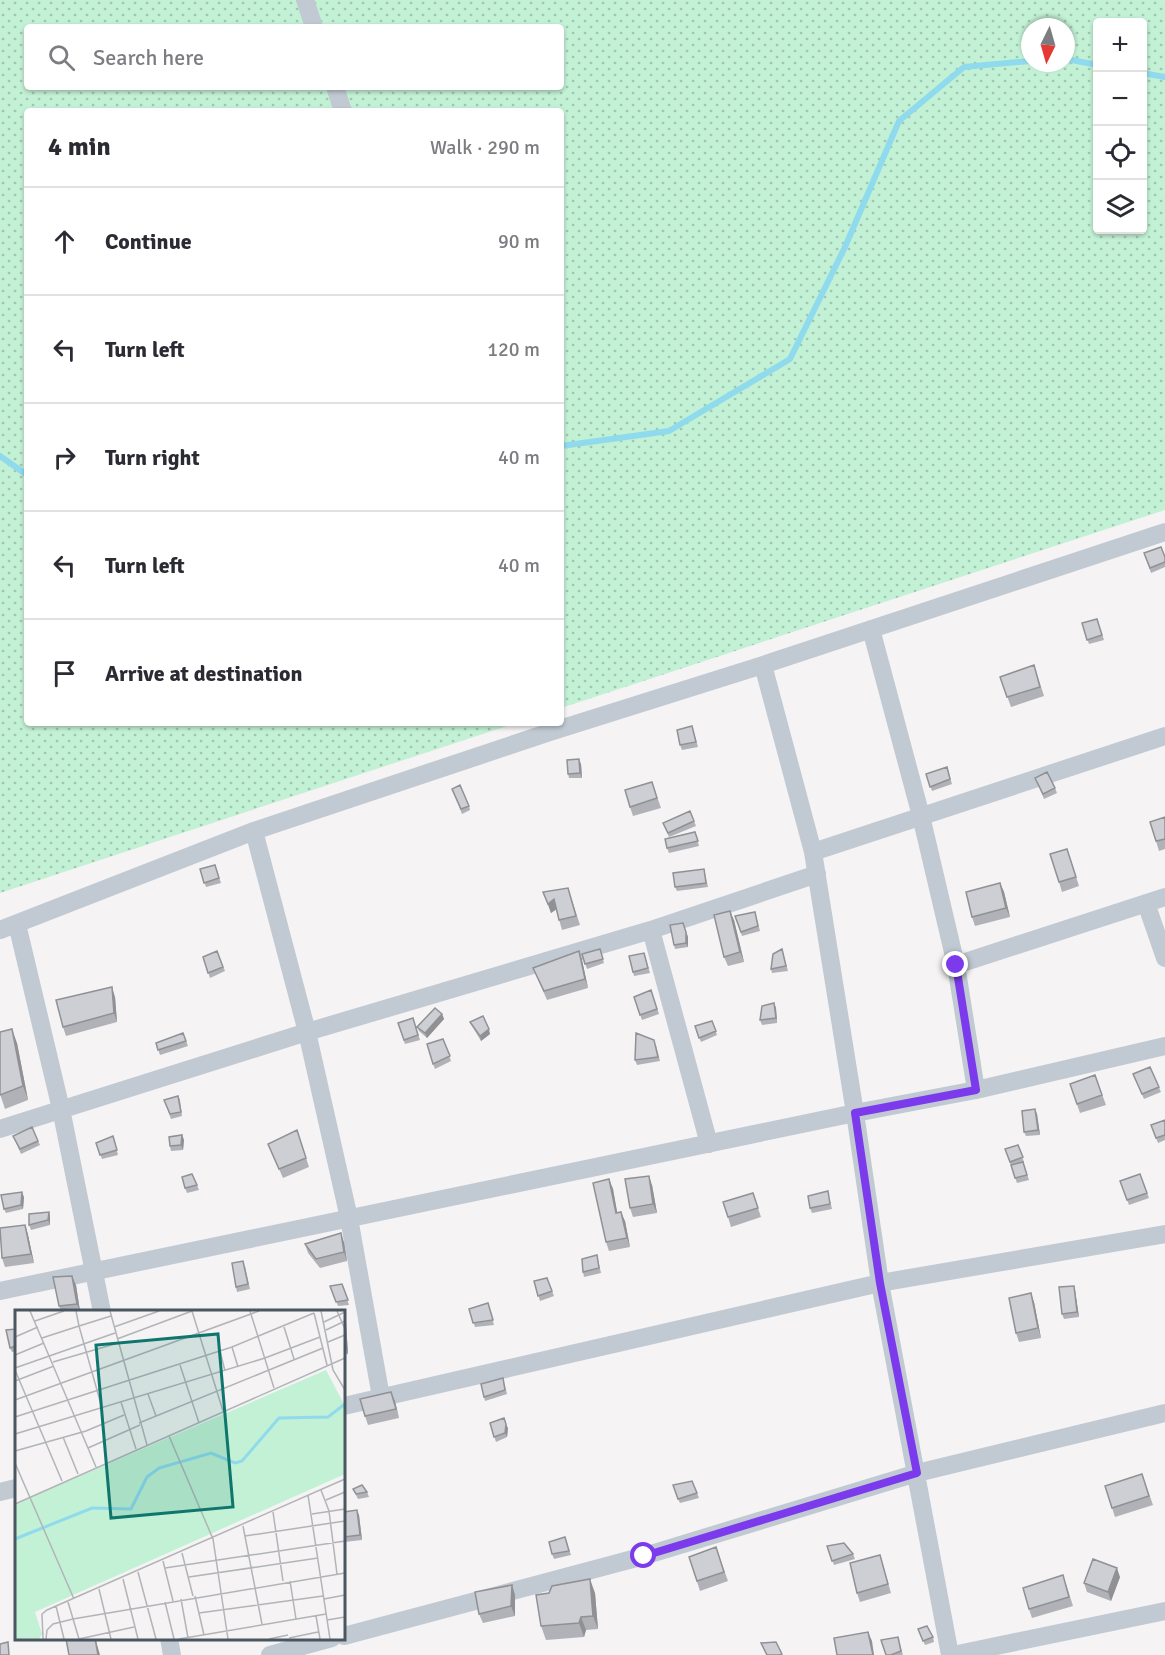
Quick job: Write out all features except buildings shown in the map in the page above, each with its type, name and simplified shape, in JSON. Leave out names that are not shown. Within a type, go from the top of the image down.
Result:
[{"type":"street","points":[[305,0],[313,24]]},
{"type":"street","points":[[336,90],[342,108]]},
{"type":"street","points":[[564,723],[763,665],[1165,532]]},
{"type":"street","points":[[871,629],[921,816],[956,965],[976,1090]]},
{"type":"street","points":[[763,665],[813,852],[880,1283],[951,1655],[1165,1611]]},
{"type":"street","points":[[102,1310],[92,1272],[61,1109],[9,927],[254,831],[549,727]]},
{"type":"street","points":[[813,852],[1165,736]]},
{"type":"street","points":[[254,831],[307,1032],[349,1218],[381,1397]]},
{"type":"street","points":[[0,1129],[307,1032],[651,930],[817,874]]},
{"type":"street","points":[[956,965],[1165,897]]},
{"type":"street","points":[[1146,903],[1165,958]]},
{"type":"street","points":[[651,930],[709,1144]]},
{"type":"street","points":[[0,1291],[855,1113],[1164,1052]]},
{"type":"street","points":[[345,1406],[880,1283],[1165,1234]]},
{"type":"street","points":[[345,1636],[644,1556],[917,1473],[1165,1413]]},
{"type":"street","points":[[0,1492],[15,1488]]},
{"type":"street","points":[[169,1640],[172,1655]]},
{"type":"street","points":[[270,1655],[325,1640]]},
{"type":"green space","points":[[0,0],[1165,0],[1165,510],[564,707],[564,108],[24,108],[24,726],[507,726],[0,893]]},
{"type":"waterway","points":[[1075,61],[1093,64]]},
{"type":"waterway","points":[[564,446],[669,431],[790,359],[845,247],[899,121],[964,67],[1021,62]]},
{"type":"waterway","points":[[1147,74],[1165,77]]},
{"type":"waterway","points":[[0,456],[24,473]]},
{"type":"route","points":[[644,1556],[917,1473],[880,1283],[855,1113],[976,1090],[956,965]]}]
